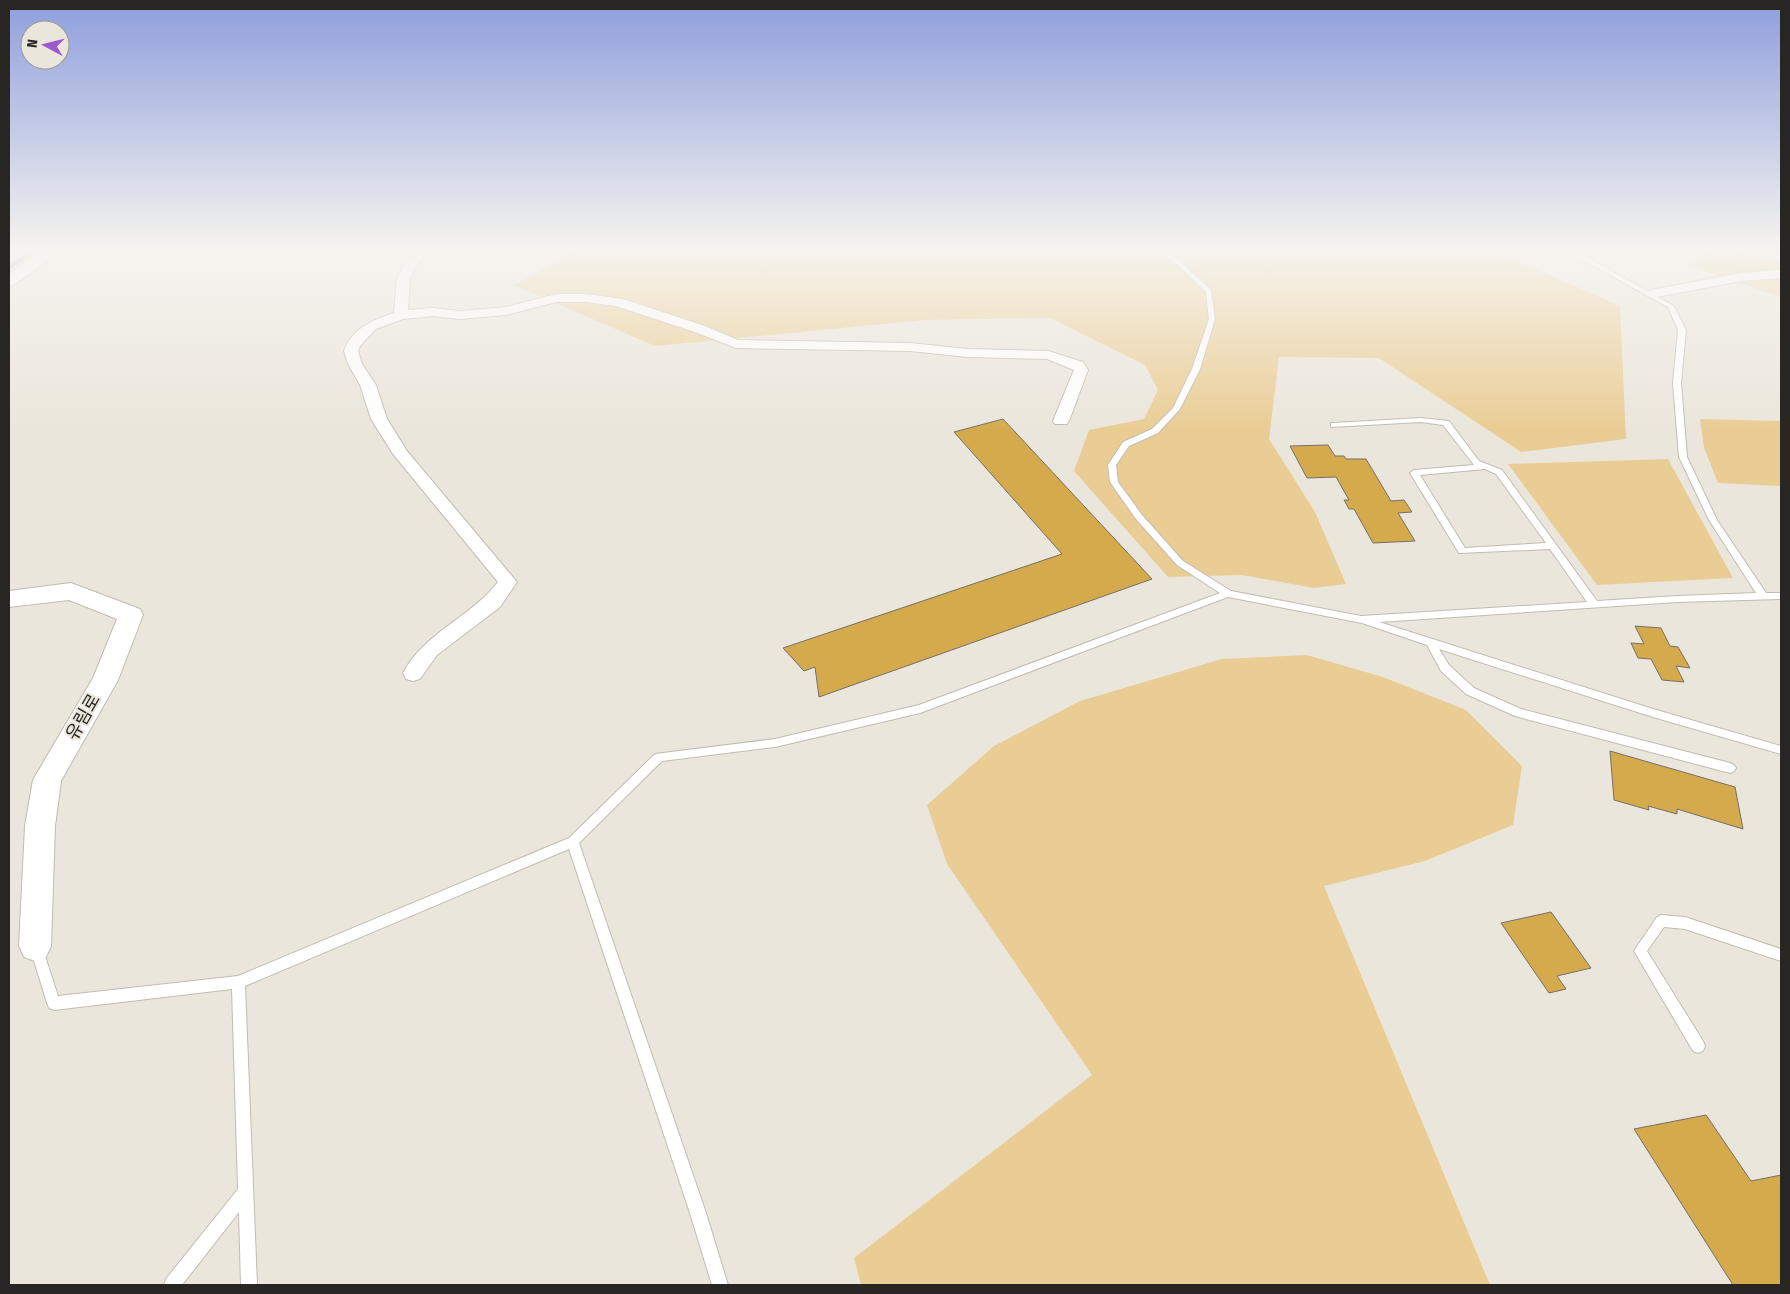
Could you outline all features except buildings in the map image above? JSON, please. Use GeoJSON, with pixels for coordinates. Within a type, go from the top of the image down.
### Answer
{"type":"FeatureCollection","features":[{"type":"Feature","properties":{"kind":"street"},"geometry":{"type":"LineString","coordinates":[[401,308],[401,315]]}},
{"type":"Feature","properties":{"kind":"street"},"geometry":{"type":"LineString","coordinates":[[414,673],[430,650],[493,602],[508,582],[401,454],[379,419],[368,385],[355,364],[351,351],[353,345],[371,326],[401,315],[433,312],[460,315],[509,308]]}},
{"type":"Feature","properties":{"kind":"street"},"geometry":{"type":"LineString","coordinates":[[637,308],[700,329],[736,344],[910,347],[968,353],[1048,355],[1078,365],[1081,370],[1061,421]]}},
{"type":"Feature","properties":{"kind":"street","name":"유림로"},"geometry":{"type":"LineString","coordinates":[[9,599],[71,591],[131,615],[104,680],[47,780],[40,826],[35,946]]}},
{"type":"Feature","properties":{"kind":"lane"},"geometry":{"type":"LineString","coordinates":[[1211,308],[1212,319],[1196,369],[1176,409],[1155,431],[1126,444],[1112,465],[1114,482],[1139,517],[1180,563],[1228,594],[1361,620],[1653,712],[1781,750]]}},
{"type":"Feature","properties":{"kind":"lane"},"geometry":{"type":"LineString","coordinates":[[1672,308],[1682,330],[1677,383],[1683,457],[1713,520],[1763,596]]}},
{"type":"Feature","properties":{"kind":"lane"},"geometry":{"type":"LineString","coordinates":[[1334,425],[1421,420],[1446,423],[1476,463],[1499,472],[1594,604]]}},
{"type":"Feature","properties":{"kind":"lane"},"geometry":{"type":"LineString","coordinates":[[1486,467],[1414,472],[1462,551],[1553,546]]}},
{"type":"Feature","properties":{"kind":"lane"},"geometry":{"type":"LineString","coordinates":[[35,946],[54,1003],[238,982],[573,842],[659,757],[775,743],[920,709],[1228,594]]}},
{"type":"Feature","properties":{"kind":"lane"},"geometry":{"type":"LineString","coordinates":[[1361,620],[1678,599],[1781,596]]}},
{"type":"Feature","properties":{"kind":"lane"},"geometry":{"type":"LineString","coordinates":[[1432,643],[1444,668],[1470,691],[1519,713],[1730,768]]}},
{"type":"Feature","properties":{"kind":"lane"},"geometry":{"type":"LineString","coordinates":[[573,842],[697,1210],[720,1285]]}},
{"type":"Feature","properties":{"kind":"lane"},"geometry":{"type":"LineString","coordinates":[[1698,1046],[1640,951],[1661,921],[1685,923],[1781,955]]}},
{"type":"Feature","properties":{"kind":"lane"},"geometry":{"type":"LineString","coordinates":[[238,982],[250,1285]]}},
{"type":"Feature","properties":{"kind":"lane"},"geometry":{"type":"LineString","coordinates":[[172,1285],[246,1191]]}},
{"type":"Feature","properties":{"kind":"shaded area"},"geometry":{"type":"Polygon","coordinates":[[[568,308],[1620,308],[1626,439],[1521,452],[1379,358],[1279,357],[1269,439],[1315,512],[1346,584],[1314,588],[1242,575],[1168,577],[1074,471],[1089,430],[1144,419],[1158,390],[1145,365],[1050,318],[924,320],[655,346],[568,308]]]}},
{"type":"Feature","properties":{"kind":"shaded area"},"geometry":{"type":"Polygon","coordinates":[[[1700,419],[1781,421],[1781,486],[1718,483],[1704,448],[1700,419]]]}},
{"type":"Feature","properties":{"kind":"shaded area"},"geometry":{"type":"Polygon","coordinates":[[[1668,459],[1733,578],[1597,585],[1508,464],[1668,459]]]}},
{"type":"Feature","properties":{"kind":"shaded area"},"geometry":{"type":"Polygon","coordinates":[[[1307,655],[1383,677],[1466,710],[1522,766],[1513,825],[1425,861],[1324,886],[1490,1285],[861,1285],[854,1258],[1092,1075],[947,864],[927,805],[994,746],[1080,701],[1222,659],[1307,655]]]}}]}
